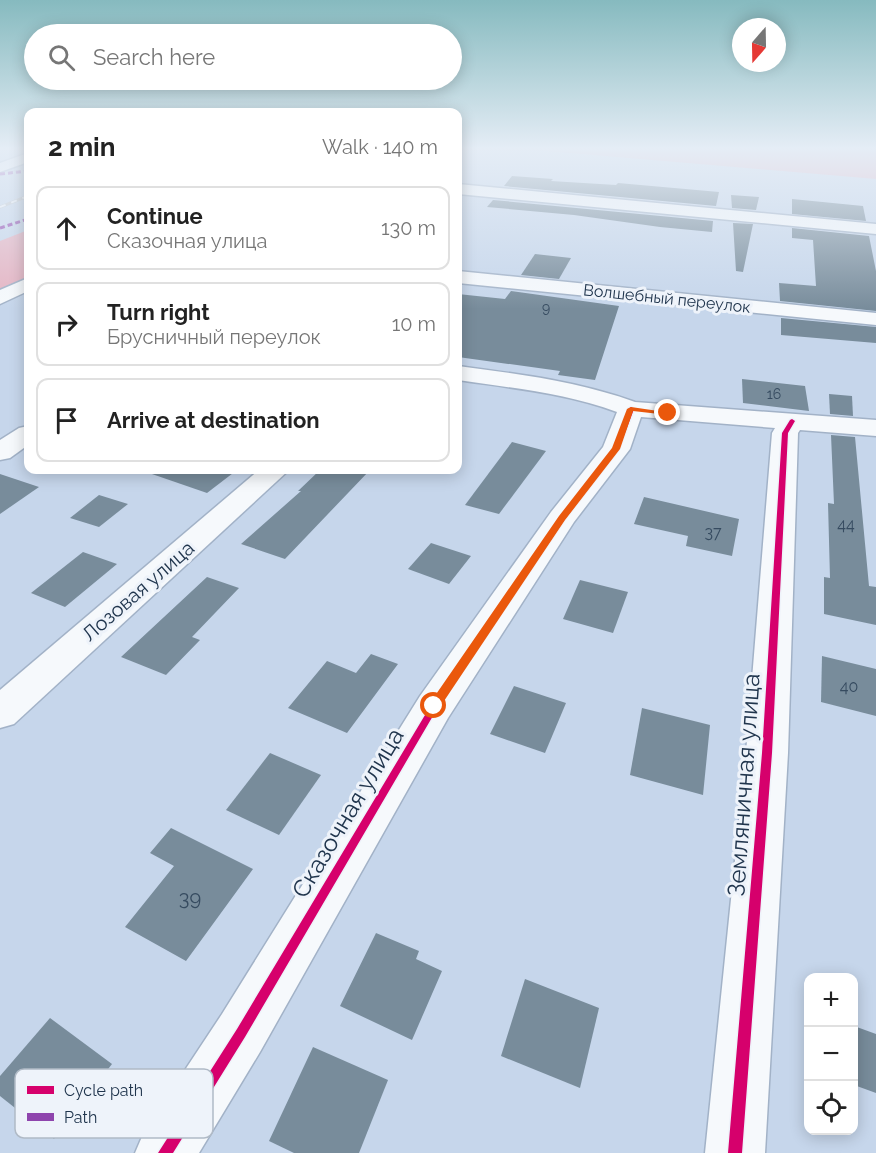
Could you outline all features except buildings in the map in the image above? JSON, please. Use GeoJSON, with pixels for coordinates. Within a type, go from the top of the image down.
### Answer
{"type":"FeatureCollection","features":[{"type":"Feature","properties":{"kind":"street"},"geometry":{"type":"LineString","coordinates":[[592,202],[876,229]]}},
{"type":"Feature","properties":{"kind":"street","name":"Волшебный переулок"},"geometry":{"type":"LineString","coordinates":[[462,277],[876,319]]}},
{"type":"Feature","properties":{"kind":"street"},"geometry":{"type":"LineString","coordinates":[[0,298],[24,286]]}},
{"type":"Feature","properties":{"kind":"street"},"geometry":{"type":"LineString","coordinates":[[462,374],[546,385],[593,395],[631,409],[876,428]]}},
{"type":"Feature","properties":{"kind":"street","name":"Сказочная улица"},"geometry":{"type":"LineString","coordinates":[[213,1077],[434,706],[562,518],[616,449],[631,409]]}},
{"type":"Feature","properties":{"kind":"street","name":"Земляничная улица"},"geometry":{"type":"LineString","coordinates":[[735,1153],[767,753],[785,433],[792,421]]}},
{"type":"Feature","properties":{"kind":"street"},"geometry":{"type":"LineString","coordinates":[[0,452],[24,437]]}},
{"type":"Feature","properties":{"kind":"street","name":"Лозовая улица"},"geometry":{"type":"LineString","coordinates":[[0,713],[270,474]]}},
{"type":"Feature","properties":{"kind":"street","name":"Сказочная улица"},"geometry":{"type":"LineString","coordinates":[[165,1153],[174,1138]]}},
{"type":"Feature","properties":{"kind":"shaded area"},"geometry":{"type":"Polygon","coordinates":[[[24,232],[24,282],[0,294],[0,241],[24,232]]]}},
{"type":"Feature","properties":{"kind":"railway"},"geometry":{"type":"LineString","coordinates":[[0,207],[13,202]]}},
{"type":"Feature","properties":{"kind":"marked path"},"geometry":{"type":"LineString","coordinates":[[0,228],[24,220]]}},
{"type":"Feature","properties":{"kind":"cycle path"},"geometry":{"type":"LineString","coordinates":[[213,1077],[434,707],[562,518],[616,449],[631,409]]}},
{"type":"Feature","properties":{"kind":"cycle path"},"geometry":{"type":"LineString","coordinates":[[735,1153],[767,753],[785,433],[792,421]]}},
{"type":"Feature","properties":{"kind":"cycle path"},"geometry":{"type":"LineString","coordinates":[[165,1153],[174,1138]]}},
{"type":"Feature","properties":{"kind":"route"},"geometry":{"type":"LineString","coordinates":[[434,706],[562,518],[616,449],[631,409],[668,413]]}}]}
